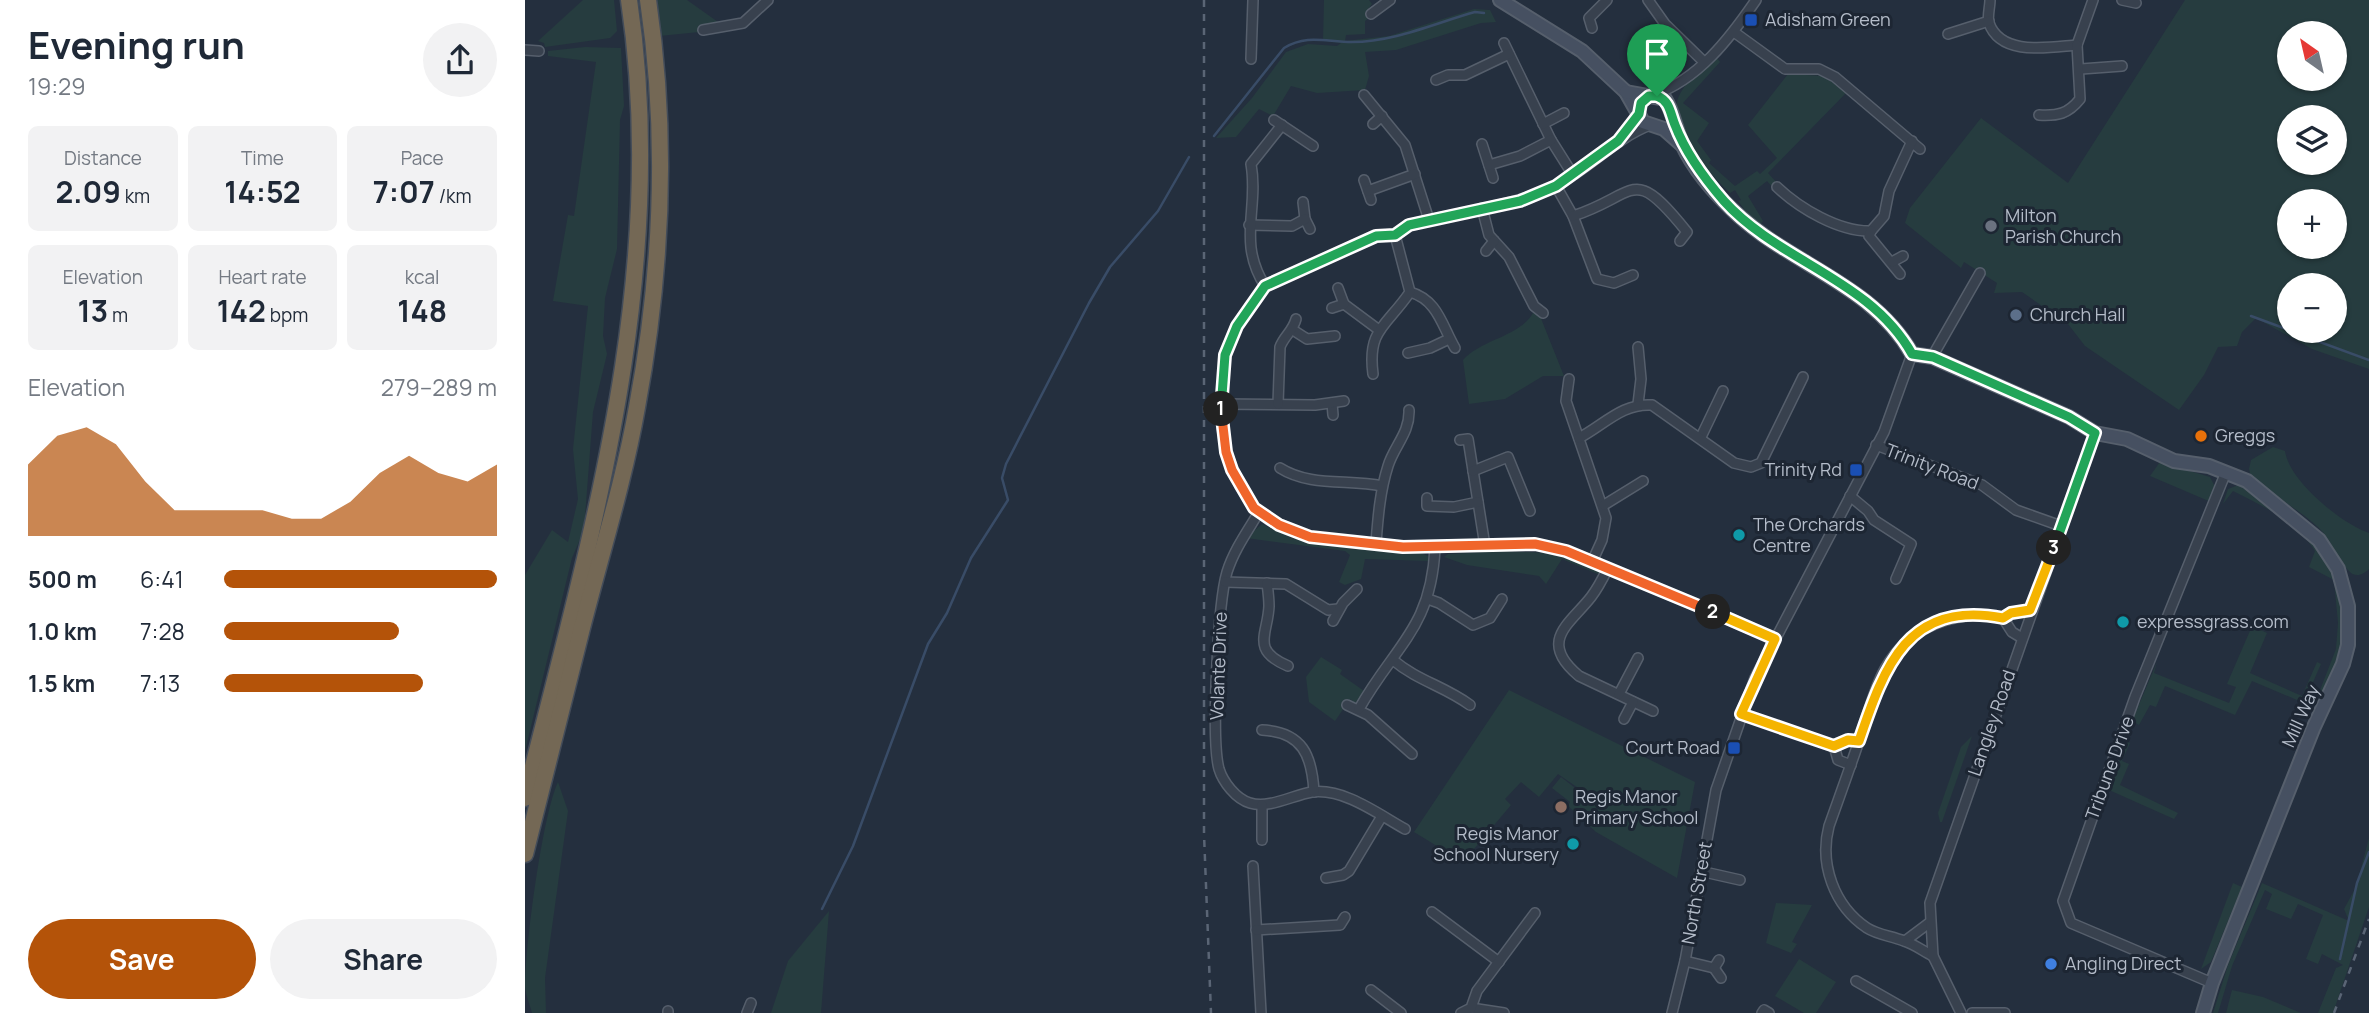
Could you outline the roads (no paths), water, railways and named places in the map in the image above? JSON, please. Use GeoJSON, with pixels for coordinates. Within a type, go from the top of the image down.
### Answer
{"type":"FeatureCollection","features":[{"type":"Feature","properties":{"kind":"highway"},"geometry":{"type":"LineString","coordinates":[[525,798],[599,498],[632,321],[642,177],[638,78],[629,0]]}},
{"type":"Feature","properties":{"kind":"highway"},"geometry":{"type":"LineString","coordinates":[[525,854],[621,482],[650,330],[656,271],[660,151],[648,0]]}},
{"type":"Feature","properties":{"kind":"street"},"geometry":{"type":"LineString","coordinates":[[703,30],[743,23],[768,0]]}},
{"type":"Feature","properties":{"kind":"street"},"geometry":{"type":"LineString","coordinates":[[1251,59],[1253,0]]}},
{"type":"Feature","properties":{"kind":"street"},"geometry":{"type":"LineString","coordinates":[[1371,14],[1378,4],[1390,0]]}},
{"type":"Feature","properties":{"kind":"street"},"geometry":{"type":"LineString","coordinates":[[1500,0],[1582,51],[1626,92],[1639,112],[1653,126],[1671,134],[1712,187],[1741,217],[1852,289],[1898,331],[1912,354]]}},
{"type":"Feature","properties":{"kind":"street"},"geometry":{"type":"LineString","coordinates":[[1593,28],[1589,18],[1607,0]]}},
{"type":"Feature","properties":{"kind":"street"},"geometry":{"type":"LineString","coordinates":[[1648,0],[1670,29],[1704,62]]}},
{"type":"Feature","properties":{"kind":"street"},"geometry":{"type":"LineString","coordinates":[[1618,141],[1639,112],[1641,103],[1680,84],[1734,32],[1756,0]]}},
{"type":"Feature","properties":{"kind":"street"},"geometry":{"type":"LineString","coordinates":[[1990,0],[1989,21],[1997,35],[2010,45],[2077,45]]}},
{"type":"Feature","properties":{"kind":"street"},"geometry":{"type":"LineString","coordinates":[[2039,115],[2056,116],[2070,111],[2080,99],[2081,69],[2077,45],[2093,0]]}},
{"type":"Feature","properties":{"kind":"street"},"geometry":{"type":"LineString","coordinates":[[2122,0],[2136,3]]}},
{"type":"Feature","properties":{"kind":"street"},"geometry":{"type":"LineString","coordinates":[[1948,34],[1989,21]]}},
{"type":"Feature","properties":{"kind":"street"},"geometry":{"type":"LineString","coordinates":[[1734,32],[1785,69],[1819,69],[1835,77],[1920,149]]}},
{"type":"Feature","properties":{"kind":"street"},"geometry":{"type":"LineString","coordinates":[[1252,43],[1264,43]]}},
{"type":"Feature","properties":{"kind":"street"},"geometry":{"type":"LineString","coordinates":[[1504,43],[1551,140],[1573,175]]}},
{"type":"Feature","properties":{"kind":"street"},"geometry":{"type":"LineString","coordinates":[[525,50],[539,51]]}},
{"type":"Feature","properties":{"kind":"street"},"geometry":{"type":"LineString","coordinates":[[1436,80],[1448,75],[1465,75],[1509,54]]}},
{"type":"Feature","properties":{"kind":"street"},"geometry":{"type":"LineString","coordinates":[[1445,65],[1448,75]]}},
{"type":"Feature","properties":{"kind":"street"},"geometry":{"type":"LineString","coordinates":[[2081,69],[2122,66]]}},
{"type":"Feature","properties":{"kind":"street"},"geometry":{"type":"LineString","coordinates":[[1680,84],[1665,122],[1618,141],[1556,186],[1520,201],[1409,225],[1395,235],[1376,236],[1265,286],[1237,326],[1225,355],[1221,421],[1232,470],[1259,512],[1279,525],[1310,537],[1376,543],[1435,548],[1535,544],[1566,551],[1775,639]]}},
{"type":"Feature","properties":{"kind":"street"},"geometry":{"type":"LineString","coordinates":[[1626,92],[1665,99],[1683,147]]}},
{"type":"Feature","properties":{"kind":"street"},"geometry":{"type":"LineString","coordinates":[[1364,95],[1405,145],[1429,220]]}},
{"type":"Feature","properties":{"kind":"street"},"geometry":{"type":"LineString","coordinates":[[1543,124],[1564,113]]}},
{"type":"Feature","properties":{"kind":"street"},"geometry":{"type":"LineString","coordinates":[[1373,124],[1382,116]]}},
{"type":"Feature","properties":{"kind":"street"},"geometry":{"type":"LineString","coordinates":[[1265,286],[1251,261],[1249,225],[1255,184],[1251,164],[1278,122],[1313,146]]}},
{"type":"Feature","properties":{"kind":"street"},"geometry":{"type":"LineString","coordinates":[[1489,165],[1520,156],[1551,140]]}},
{"type":"Feature","properties":{"kind":"street"},"geometry":{"type":"LineString","coordinates":[[1900,274],[1869,236],[1871,230],[1885,216],[1889,191],[1912,141]]}},
{"type":"Feature","properties":{"kind":"street"},"geometry":{"type":"LineString","coordinates":[[1482,144],[1493,178]]}},
{"type":"Feature","properties":{"kind":"street"},"geometry":{"type":"LineString","coordinates":[[1364,180],[1370,196],[1415,174]]}},
{"type":"Feature","properties":{"kind":"street"},"geometry":{"type":"LineString","coordinates":[[1556,186],[1573,216],[1597,279],[1607,283],[1633,275]]}},
{"type":"Feature","properties":{"kind":"street"},"geometry":{"type":"LineString","coordinates":[[1777,187],[1805,207],[1840,226],[1852,230],[1871,230]]}},
{"type":"Feature","properties":{"kind":"street"},"geometry":{"type":"LineString","coordinates":[[1573,216],[1592,210],[1623,190],[1639,188],[1667,206],[1690,229],[1680,241]]}},
{"type":"Feature","properties":{"kind":"street"},"geometry":{"type":"LineString","coordinates":[[1303,202],[1305,219],[1310,229]]}},
{"type":"Feature","properties":{"kind":"street"},"geometry":{"type":"LineString","coordinates":[[1482,208],[1485,225],[1494,241],[1501,244],[1534,306],[1543,313]]}},
{"type":"Feature","properties":{"kind":"street"},"geometry":{"type":"LineString","coordinates":[[1249,225],[1291,226],[1305,219]]}},
{"type":"Feature","properties":{"kind":"street"},"geometry":{"type":"LineString","coordinates":[[1395,235],[1410,292]]}},
{"type":"Feature","properties":{"kind":"street"},"geometry":{"type":"LineString","coordinates":[[1486,251],[1494,241]]}},
{"type":"Feature","properties":{"kind":"street"},"geometry":{"type":"LineString","coordinates":[[1892,262],[1903,257]]}},
{"type":"Feature","properties":{"kind":"street"},"geometry":{"type":"LineString","coordinates":[[1617,270],[1623,280]]}},
{"type":"Feature","properties":{"kind":"street"},"geometry":{"type":"LineString","coordinates":[[1933,357],[1980,273]]}},
{"type":"Feature","properties":{"kind":"street"},"geometry":{"type":"LineString","coordinates":[[1338,288],[1344,304],[1379,330]]}},
{"type":"Feature","properties":{"kind":"street"},"geometry":{"type":"LineString","coordinates":[[1373,374],[1370,356],[1373,339],[1410,292]]}},
{"type":"Feature","properties":{"kind":"street"},"geometry":{"type":"LineString","coordinates":[[1410,292],[1422,297],[1435,308],[1455,348]]}},
{"type":"Feature","properties":{"kind":"street"},"geometry":{"type":"LineString","coordinates":[[1332,308],[1344,304]]}},
{"type":"Feature","properties":{"kind":"street"},"geometry":{"type":"LineString","coordinates":[[1278,404],[1280,347],[1293,330],[1296,319]]}},
{"type":"Feature","properties":{"kind":"street"},"geometry":{"type":"LineString","coordinates":[[1293,330],[1307,339],[1335,336]]}},
{"type":"Feature","properties":{"kind":"street"},"geometry":{"type":"LineString","coordinates":[[1408,353],[1430,348],[1449,339]]}},
{"type":"Feature","properties":{"kind":"street"},"geometry":{"type":"LineString","coordinates":[[1638,404],[1641,379],[1639,347]]}},
{"type":"Feature","properties":{"kind":"street","name":"Mill Way"},"geometry":{"type":"LineString","coordinates":[[1912,354],[1933,357],[2069,417],[2095,433],[2127,439],[2174,461],[2227,472],[2247,481],[2325,547],[2345,589],[2349,606],[2348,646],[2343,664],[2313,729],[2212,983],[2203,1013]]}},
{"type":"Feature","properties":{"kind":"street","name":"North Street"},"geometry":{"type":"LineString","coordinates":[[1672,1013],[1685,961],[1716,790],[1741,714],[1775,639],[1899,397],[1912,354]]}},
{"type":"Feature","properties":{"kind":"street"},"geometry":{"type":"LineString","coordinates":[[1579,438],[1621,410],[1638,404],[1652,405],[1702,437],[1734,463],[1751,467],[1761,463],[1803,377]]}},
{"type":"Feature","properties":{"kind":"street"},"geometry":{"type":"LineString","coordinates":[[1569,379],[1566,401],[1604,505],[1604,531],[1592,562]]}},
{"type":"Feature","properties":{"kind":"street"},"geometry":{"type":"LineString","coordinates":[[1702,437],[1723,391]]}},
{"type":"Feature","properties":{"kind":"street"},"geometry":{"type":"LineString","coordinates":[[1222,404],[1344,401]]}},
{"type":"Feature","properties":{"kind":"street"},"geometry":{"type":"LineString","coordinates":[[1332,403],[1333,415]]}},
{"type":"Feature","properties":{"kind":"street"},"geometry":{"type":"LineString","coordinates":[[1376,543],[1382,486],[1389,462],[1402,441],[1409,410]]}},
{"type":"Feature","properties":{"kind":"street","name":"Langley Road"},"geometry":{"type":"LineString","coordinates":[[1961,1013],[1933,956],[1929,923],[1934,884],[2095,433]]}},
{"type":"Feature","properties":{"kind":"street"},"geometry":{"type":"LineString","coordinates":[[1460,440],[1468,439],[1485,546]]}},
{"type":"Feature","properties":{"kind":"street","name":"Trinity Road"},"geometry":{"type":"LineString","coordinates":[[1876,445],[1982,485],[2016,510],[2061,526]]}},
{"type":"Feature","properties":{"kind":"street"},"geometry":{"type":"LineString","coordinates":[[1473,471],[1508,457],[1530,511]]}},
{"type":"Feature","properties":{"kind":"street"},"geometry":{"type":"LineString","coordinates":[[1280,468],[1290,479],[1351,481],[1382,486]]}},
{"type":"Feature","properties":{"kind":"street","name":"Tribune Drive"},"geometry":{"type":"LineString","coordinates":[[2212,983],[2071,923],[2063,909],[2063,901],[2135,697],[2227,472]]}},
{"type":"Feature","properties":{"kind":"street"},"geometry":{"type":"LineString","coordinates":[[1604,505],[1643,481]]}},
{"type":"Feature","properties":{"kind":"street"},"geometry":{"type":"LineString","coordinates":[[1850,496],[1868,511],[1874,520],[1911,544],[1896,579]]}},
{"type":"Feature","properties":{"kind":"street"},"geometry":{"type":"LineString","coordinates":[[1427,499],[1427,506],[1454,507],[1478,502]]}},
{"type":"Feature","properties":{"kind":"street","name":"Volante Drive"},"geometry":{"type":"LineString","coordinates":[[1259,512],[1234,554],[1225,582],[1221,604],[1218,695],[1219,769],[1224,782],[1249,803],[1262,804]]}},
{"type":"Feature","properties":{"kind":"street"},"geometry":{"type":"LineString","coordinates":[[1359,709],[1414,630],[1428,599],[1435,548]]}},
{"type":"Feature","properties":{"kind":"street"},"geometry":{"type":"LineString","coordinates":[[1608,568],[1593,595],[1567,621],[1560,649],[1569,668],[1579,676],[1653,711]]}},
{"type":"Feature","properties":{"kind":"street"},"geometry":{"type":"LineString","coordinates":[[1225,582],[1300,585],[1328,610],[1338,609]]}},
{"type":"Feature","properties":{"kind":"street"},"geometry":{"type":"LineString","coordinates":[[1267,583],[1269,607],[1262,635],[1267,651],[1288,666]]}},
{"type":"Feature","properties":{"kind":"street"},"geometry":{"type":"LineString","coordinates":[[1333,621],[1338,609],[1357,589]]}},
{"type":"Feature","properties":{"kind":"street"},"geometry":{"type":"LineString","coordinates":[[1428,599],[1473,625],[1490,618],[1502,599]]}},
{"type":"Feature","properties":{"kind":"street"},"geometry":{"type":"LineString","coordinates":[[1933,956],[1905,941],[1868,929],[1858,920],[1841,901],[1830,878],[1826,839],[1885,670],[1910,638],[1950,618],[1984,614],[2003,618],[2011,613],[2030,610]]}},
{"type":"Feature","properties":{"kind":"street"},"geometry":{"type":"LineString","coordinates":[[2003,618],[2012,632],[2022,638]]}},
{"type":"Feature","properties":{"kind":"street"},"geometry":{"type":"LineString","coordinates":[[1619,694],[1638,658]]}},
{"type":"Feature","properties":{"kind":"street"},"geometry":{"type":"LineString","coordinates":[[1392,660],[1411,675],[1452,691],[1470,705]]}},
{"type":"Feature","properties":{"kind":"street"},"geometry":{"type":"LineString","coordinates":[[1624,719],[1633,702]]}},
{"type":"Feature","properties":{"kind":"street"},"geometry":{"type":"LineString","coordinates":[[1346,705],[1359,709],[1412,754]]}},
{"type":"Feature","properties":{"kind":"street"},"geometry":{"type":"LineString","coordinates":[[1741,714],[1834,746],[1848,740],[1859,741]]}},
{"type":"Feature","properties":{"kind":"street"},"geometry":{"type":"LineString","coordinates":[[1262,730],[1287,736],[1305,750],[1311,760],[1314,792]]}},
{"type":"Feature","properties":{"kind":"street"},"geometry":{"type":"LineString","coordinates":[[1834,746],[1838,760],[1851,765]]}},
{"type":"Feature","properties":{"kind":"street"},"geometry":{"type":"LineString","coordinates":[[1262,840],[1262,804],[1314,792],[1341,796],[1405,829]]}},
{"type":"Feature","properties":{"kind":"street"},"geometry":{"type":"LineString","coordinates":[[1326,878],[1344,875],[1362,852],[1382,816]]}},
{"type":"Feature","properties":{"kind":"street"},"geometry":{"type":"LineString","coordinates":[[1253,866],[1261,1013]]}},
{"type":"Feature","properties":{"kind":"street"},"geometry":{"type":"LineString","coordinates":[[1700,871],[1740,879]]}},
{"type":"Feature","properties":{"kind":"street"},"geometry":{"type":"LineString","coordinates":[[1432,912],[1499,962]]}},
{"type":"Feature","properties":{"kind":"street"},"geometry":{"type":"LineString","coordinates":[[1471,1008],[1477,991],[1535,913]]}},
{"type":"Feature","properties":{"kind":"street"},"geometry":{"type":"LineString","coordinates":[[1256,930],[1340,925],[1345,917]]}},
{"type":"Feature","properties":{"kind":"street"},"geometry":{"type":"LineString","coordinates":[[1905,941],[1929,923]]}},
{"type":"Feature","properties":{"kind":"street"},"geometry":{"type":"LineString","coordinates":[[1685,961],[1717,964],[1721,978]]}},
{"type":"Feature","properties":{"kind":"street"},"geometry":{"type":"LineString","coordinates":[[1856,981],[1912,1013]]}},
{"type":"Feature","properties":{"kind":"street"},"geometry":{"type":"LineString","coordinates":[[1371,990],[1401,1013]]}},
{"type":"Feature","properties":{"kind":"street"},"geometry":{"type":"LineString","coordinates":[[747,1013],[751,1003]]}},
{"type":"Feature","properties":{"kind":"street"},"geometry":{"type":"LineString","coordinates":[[1461,1013],[1471,1008],[1504,1013]]}},
{"type":"Feature","properties":{"kind":"street"},"geometry":{"type":"LineString","coordinates":[[1762,1013],[1764,1010],[1769,1013]]}},
{"type":"Feature","properties":{"kind":"street"},"geometry":{"type":"LineString","coordinates":[[1972,1013],[2005,1013]]}},
{"type":"Feature","properties":{"kind":"waterway"},"geometry":{"type":"LineString","coordinates":[[1214,136],[1284,48],[1292,44],[1309,40],[1352,42],[1383,39],[1475,12],[1484,13]]}},
{"type":"Feature","properties":{"kind":"waterway"},"geometry":{"type":"LineString","coordinates":[[822,909],[853,846],[928,644],[947,613],[971,558],[1008,500],[1002,478],[1006,464],[1110,267],[1158,211],[1189,157]]}},
{"type":"Feature","properties":{"kind":"waterway"},"geometry":{"type":"LineString","coordinates":[[2251,316],[2277,326]]}},
{"type":"Feature","properties":{"kind":"waterway"},"geometry":{"type":"LineString","coordinates":[[2323,343],[2369,360]]}},
{"type":"Feature","properties":{"kind":"waterway"},"geometry":{"type":"LineString","coordinates":[[2340,959],[2357,883],[2369,852]]}},
{"type":"Feature","properties":{"kind":"railway"},"geometry":{"type":"LineString","coordinates":[[1204,0],[1204,834],[1211,1013]]}},
{"type":"Feature","properties":{"kind":"railway"},"geometry":{"type":"LineString","coordinates":[[2334,1013],[2369,919]]}},
{"type":"Feature","properties":{"kind":"place","name":"Adisham Green"},"geometry":{"type":"Point","coordinates":[1751,20]}},
{"type":"Feature","properties":{"kind":"place","name":"Milton Parish Church"},"geometry":{"type":"Point","coordinates":[1991,226]}},
{"type":"Feature","properties":{"kind":"place","name":"Church Hall"},"geometry":{"type":"Point","coordinates":[2016,315]}},
{"type":"Feature","properties":{"kind":"place","name":"Greggs"},"geometry":{"type":"Point","coordinates":[2201,436]}},
{"type":"Feature","properties":{"kind":"place","name":"Trinity Rd"},"geometry":{"type":"Point","coordinates":[1856,470]}},
{"type":"Feature","properties":{"kind":"place","name":"The Orchards Centre"},"geometry":{"type":"Point","coordinates":[1739,535]}},
{"type":"Feature","properties":{"kind":"place","name":"expressgrass.com"},"geometry":{"type":"Point","coordinates":[2123,622]}},
{"type":"Feature","properties":{"kind":"place","name":"Court Road"},"geometry":{"type":"Point","coordinates":[1734,748]}},
{"type":"Feature","properties":{"kind":"place","name":"Regis Manor Primary School"},"geometry":{"type":"Point","coordinates":[1561,807]}},
{"type":"Feature","properties":{"kind":"place","name":"Regis Manor School Nursery"},"geometry":{"type":"Point","coordinates":[1573,844]}},
{"type":"Feature","properties":{"kind":"place","name":"Angling Direct"},"geometry":{"type":"Point","coordinates":[2051,964]}}]}
